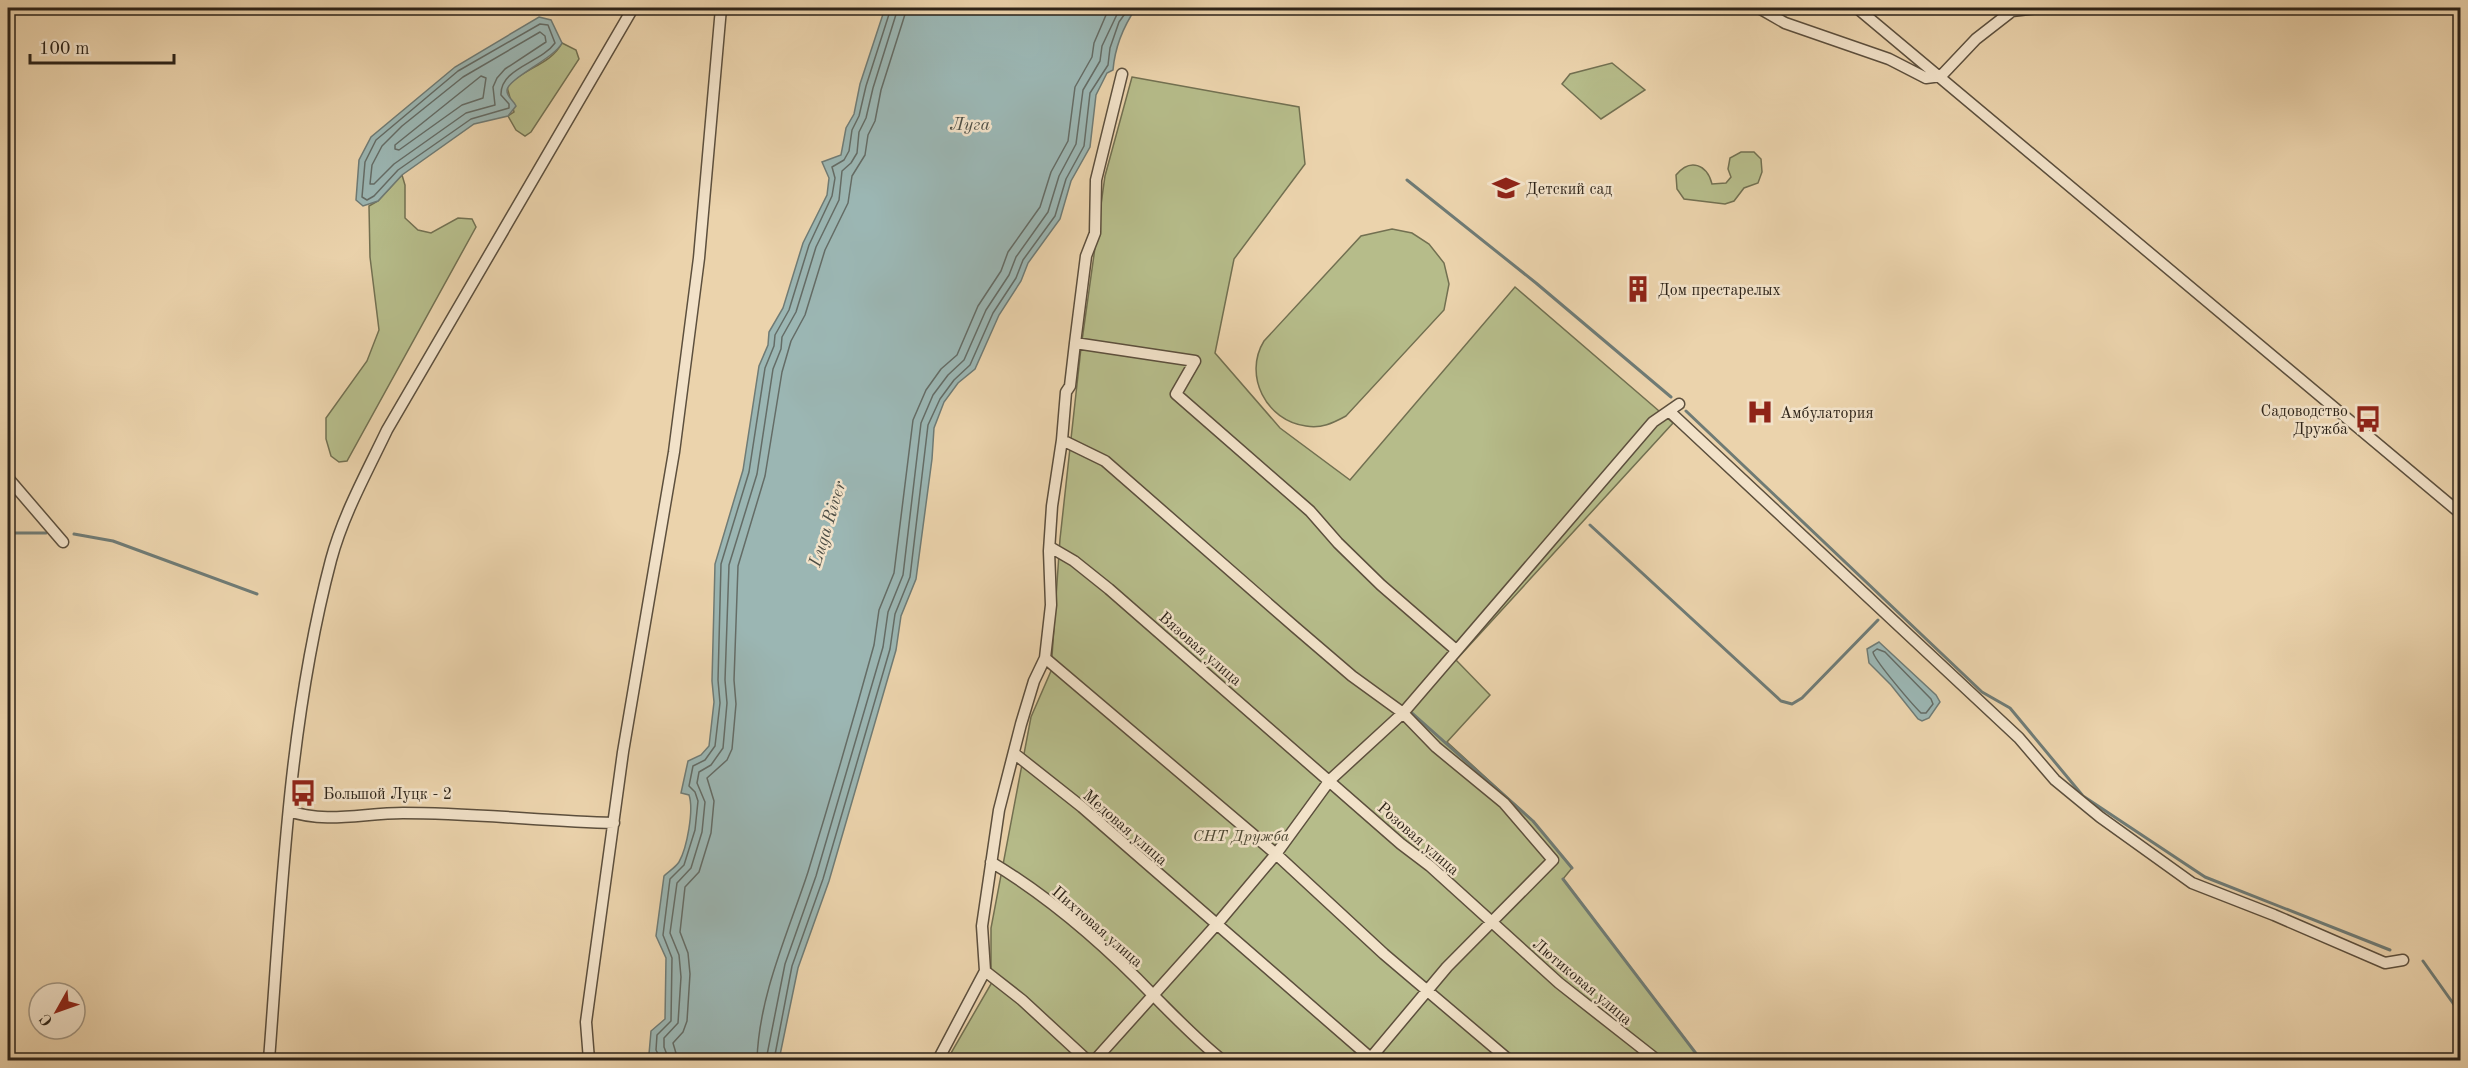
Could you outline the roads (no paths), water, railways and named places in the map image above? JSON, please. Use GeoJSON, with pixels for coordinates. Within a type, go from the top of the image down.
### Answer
{"type":"FeatureCollection","features":[{"type":"Feature","properties":{"kind":"street"},"geometry":{"type":"LineString","coordinates":[[269,1060],[289,811],[302,700],[332,558],[357,494],[387,430],[633,8]]}},
{"type":"Feature","properties":{"kind":"street"},"geometry":{"type":"LineString","coordinates":[[589,1060],[586,1022],[614,823],[677,429],[699,258],[721,8]]}},
{"type":"Feature","properties":{"kind":"street"},"geometry":{"type":"LineString","coordinates":[[1759,8],[1785,23],[1889,59],[1926,78],[1941,76],[1976,39],[2012,11],[2038,8]]}},
{"type":"Feature","properties":{"kind":"street"},"geometry":{"type":"LineString","coordinates":[[1857,8],[1941,76],[2460,513]]}},
{"type":"Feature","properties":{"kind":"street"},"geometry":{"type":"LineString","coordinates":[[938,1060],[985,971],[982,926],[999,810],[1034,681],[1045,658],[1051,605],[1050,547],[1066,392],[1070,386],[1086,256],[1095,233],[1096,180],[1122,74]]}},
{"type":"Feature","properties":{"kind":"street"},"geometry":{"type":"LineString","coordinates":[[1075,343],[1195,361],[1176,394],[1310,511],[1338,543],[1381,585],[1456,650]]}},
{"type":"Feature","properties":{"kind":"street"},"geometry":{"type":"LineString","coordinates":[[1095,1060],[1154,996],[1276,854],[1329,779],[1403,713],[1653,422],[1679,404]]}},
{"type":"Feature","properties":{"kind":"street"},"geometry":{"type":"LineString","coordinates":[[1670,411],[2019,738],[2055,780],[2100,817],[2192,883],[2274,915],[2385,963],[2403,960]]}},
{"type":"Feature","properties":{"kind":"street"},"geometry":{"type":"LineString","coordinates":[[1062,440],[1105,461],[1304,635],[1403,713],[1436,747],[1504,803],[1553,860],[1426,990],[1371,1060]]}},
{"type":"Feature","properties":{"kind":"street"},"geometry":{"type":"LineString","coordinates":[[8,478],[63,542]]}},
{"type":"Feature","properties":{"kind":"street","name":"Вязовая улица"},"geometry":{"type":"LineString","coordinates":[[1050,547],[1074,561],[1109,589],[1329,779]]}},
{"type":"Feature","properties":{"kind":"street"},"geometry":{"type":"LineString","coordinates":[[1045,658],[1276,854],[1426,990],[1509,1060]]}},
{"type":"Feature","properties":{"kind":"street","name":"Медовая улица"},"geometry":{"type":"LineString","coordinates":[[1015,754],[1082,807],[1371,1060]]}},
{"type":"Feature","properties":{"kind":"street","name":"Розовая улица"},"geometry":{"type":"LineString","coordinates":[[1329,779],[1491,922]]}},
{"type":"Feature","properties":{"kind":"street"},"geometry":{"type":"LineString","coordinates":[[289,811],[307,817],[351,818],[399,813],[456,814],[614,823]]}},
{"type":"Feature","properties":{"kind":"street","name":"Пихтовая улица"},"geometry":{"type":"LineString","coordinates":[[991,862],[1071,918],[1154,996],[1174,1019],[1222,1060]]}},
{"type":"Feature","properties":{"kind":"street","name":"Лютиковая улица"},"geometry":{"type":"LineString","coordinates":[[1491,922],[1559,983],[1657,1060]]}},
{"type":"Feature","properties":{"kind":"street"},"geometry":{"type":"LineString","coordinates":[[985,971],[1031,1007],[1087,1060]]}},
{"type":"Feature","properties":{"kind":"water","name":"Луга"},"geometry":{"type":"Polygon","coordinates":[[[885,8],[1136,8],[1120,37],[1113,70],[1107,73],[1096,95],[1090,147],[1071,181],[1060,219],[1028,263],[1021,281],[999,315],[975,369],[958,383],[944,402],[934,428],[916,579],[901,616],[896,650],[829,881],[798,968],[779,1060],[658,1060],[649,1054],[651,1031],[665,1019],[666,958],[656,936],[664,876],[679,862],[689,829],[691,810],[689,795],[681,793],[688,761],[701,755],[709,746],[714,702],[712,681],[715,564],[743,470],[759,366],[768,345],[769,332],[783,308],[803,243],[827,195],[829,178],[822,162],[841,155],[846,128],[854,114],[860,84],[885,8]]]}},
{"type":"Feature","properties":{"kind":"water"},"geometry":{"type":"Polygon","coordinates":[[[539,17],[551,20],[562,43],[550,56],[509,86],[507,93],[516,106],[508,116],[474,124],[402,175],[378,201],[363,206],[356,200],[359,160],[371,137],[455,67],[539,17]]]}},
{"type":"Feature","properties":{"kind":"water"},"geometry":{"type":"Polygon","coordinates":[[[1879,642],[1936,695],[1940,702],[1929,718],[1922,721],[1918,719],[1891,685],[1869,663],[1867,649],[1879,642]]]}},
{"type":"Feature","properties":{"kind":"waterway"},"geometry":{"type":"LineString","coordinates":[[1407,180],[1536,283],[1671,397]]}},
{"type":"Feature","properties":{"kind":"waterway"},"geometry":{"type":"LineString","coordinates":[[1686,411],[1982,692],[2010,708],[2083,796],[2205,877],[2390,950]]}},
{"type":"Feature","properties":{"kind":"waterway"},"geometry":{"type":"LineString","coordinates":[[1590,525],[1781,701],[1792,704],[1802,698],[1878,620]]}},
{"type":"Feature","properties":{"kind":"waterway"},"geometry":{"type":"LineString","coordinates":[[8,533],[46,533]]}},
{"type":"Feature","properties":{"kind":"waterway"},"geometry":{"type":"LineString","coordinates":[[74,534],[113,541],[257,594]]}},
{"type":"Feature","properties":{"kind":"waterway"},"geometry":{"type":"LineString","coordinates":[[1412,713],[1533,821],[1572,868]]}},
{"type":"Feature","properties":{"kind":"waterway"},"geometry":{"type":"LineString","coordinates":[[1563,879],[1701,1060]]}},
{"type":"Feature","properties":{"kind":"waterway"},"geometry":{"type":"LineString","coordinates":[[2423,961],[2460,1013]]}},
{"type":"Feature","properties":{"kind":"place","name":"Детский сад"},"geometry":{"type":"Point","coordinates":[1506,188]}},
{"type":"Feature","properties":{"kind":"place","name":"Дом престарелых"},"geometry":{"type":"Point","coordinates":[1638,289]}},
{"type":"Feature","properties":{"kind":"place","name":"Амбулатория"},"geometry":{"type":"Point","coordinates":[1760,412]}},
{"type":"Feature","properties":{"kind":"place","name":"Садоводство Дружба"},"geometry":{"type":"Point","coordinates":[2368,419]}},
{"type":"Feature","properties":{"kind":"place","name":"Большой Луцк - 2"},"geometry":{"type":"Point","coordinates":[303,793]}},
{"type":"Feature","properties":{"kind":"water label","name":"Luga River"},"geometry":{"type":"Point","coordinates":[827,524]}},
{"type":"Feature","properties":{"kind":"park label","name":"СНТ Дружба"},"geometry":{"type":"Point","coordinates":[1241,835]}}]}
